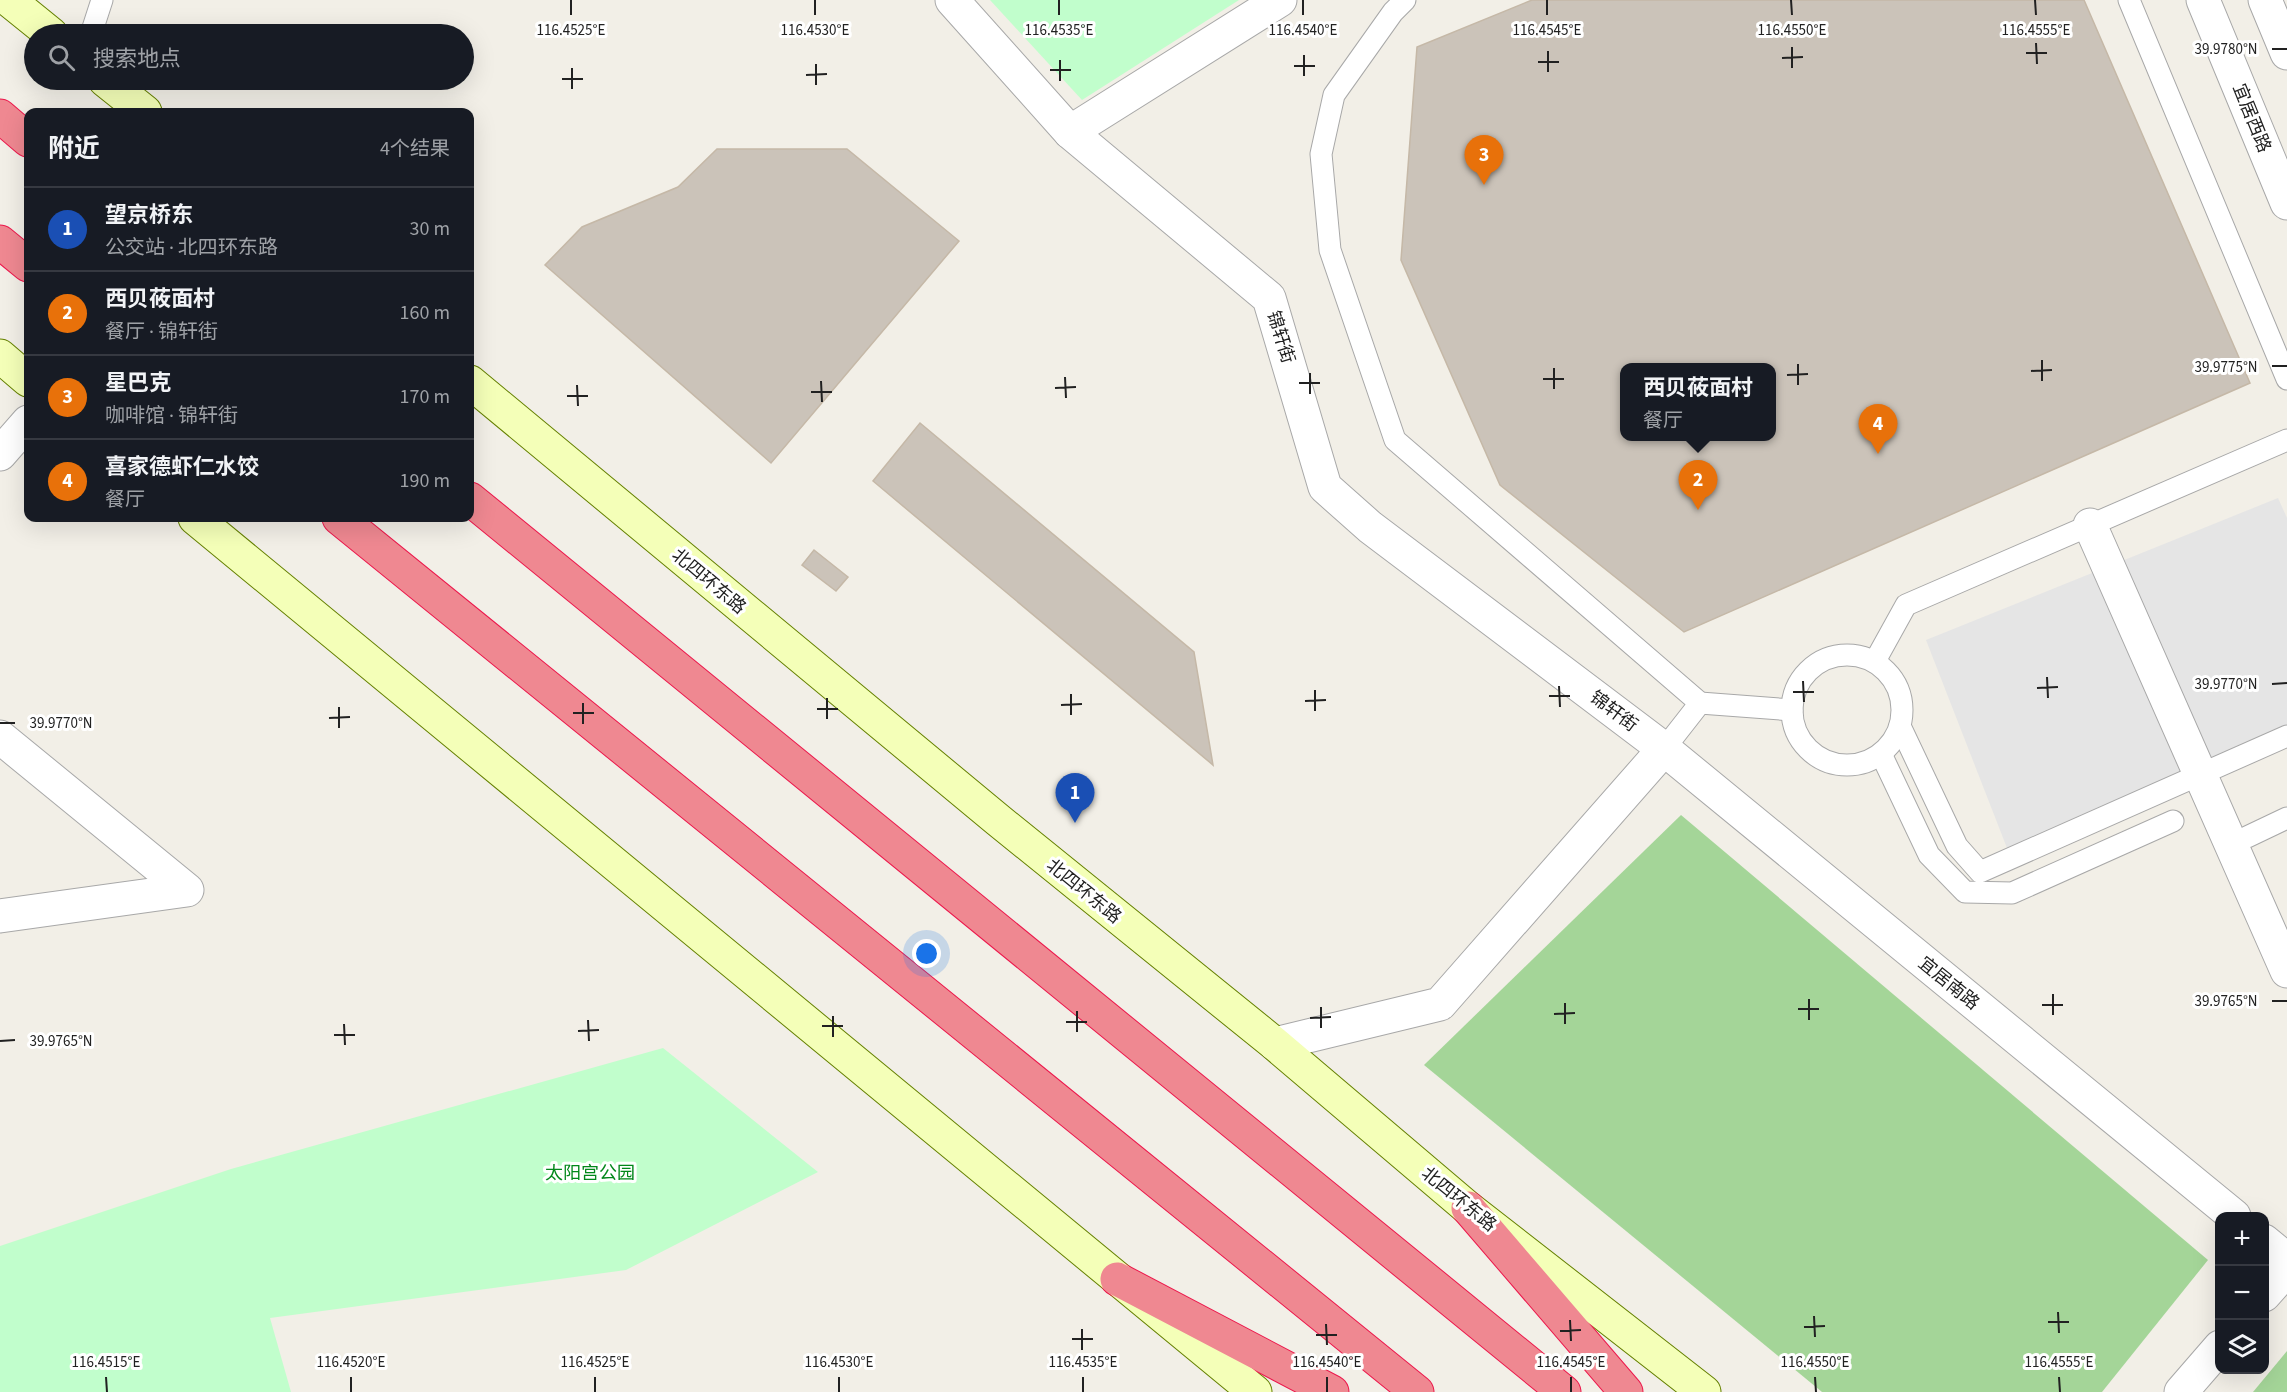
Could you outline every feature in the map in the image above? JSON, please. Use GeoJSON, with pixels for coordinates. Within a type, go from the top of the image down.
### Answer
{"type":"FeatureCollection","features":[{"type":"Feature","properties":{"kind":"highway"},"geometry":{"type":"LineString","coordinates":[[0,116],[24,137]]}},
{"type":"Feature","properties":{"kind":"highway"},"geometry":{"type":"LineString","coordinates":[[0,242],[24,262]]}},
{"type":"Feature","properties":{"kind":"highway"},"geometry":{"type":"LineString","coordinates":[[474,502],[1564,1392]]}},
{"type":"Feature","properties":{"kind":"highway"},"geometry":{"type":"LineString","coordinates":[[344,522],[1417,1392]]}},
{"type":"Feature","properties":{"kind":"highway"},"geometry":{"type":"LineString","coordinates":[[1468,1208],[1626,1392]]}},
{"type":"Feature","properties":{"kind":"highway"},"geometry":{"type":"LineString","coordinates":[[1117,1279],[1332,1392]]}},
{"type":"Feature","properties":{"kind":"street"},"geometry":{"type":"LineString","coordinates":[[9,0],[39,24]]}},
{"type":"Feature","properties":{"kind":"street","name":"锦轩街"},"geometry":{"type":"LineString","coordinates":[[952,0],[1070,132],[1269,298],[1325,487],[1370,527],[1664,749]]}},
{"type":"Feature","properties":{"kind":"street"},"geometry":{"type":"LineString","coordinates":[[1070,132],[1280,0]]}},
{"type":"Feature","properties":{"kind":"street","name":"宜居西路"},"geometry":{"type":"LineString","coordinates":[[2203,0],[2287,203]]}},
{"type":"Feature","properties":{"kind":"street"},"geometry":{"type":"LineString","coordinates":[[2265,0],[2287,53]]}},
{"type":"Feature","properties":{"kind":"street"},"geometry":{"type":"LineString","coordinates":[[118,90],[140,108]]}},
{"type":"Feature","properties":{"kind":"street"},"geometry":{"type":"LineString","coordinates":[[0,357],[24,377]]}},
{"type":"Feature","properties":{"kind":"street","name":"北四环东路"},"geometry":{"type":"LineString","coordinates":[[474,385],[998,820],[1275,1044],[1468,1208],[1704,1392]]}},
{"type":"Feature","properties":{"kind":"street"},"geometry":{"type":"LineString","coordinates":[[0,454],[24,427]]}},
{"type":"Feature","properties":{"kind":"street"},"geometry":{"type":"LineString","coordinates":[[200,522],[1254,1392]]}},
{"type":"Feature","properties":{"kind":"street"},"geometry":{"type":"LineString","coordinates":[[2090,525],[2287,971]]}},
{"type":"Feature","properties":{"kind":"street"},"geometry":{"type":"LineString","coordinates":[[0,737],[187,890],[0,916]]}},
{"type":"Feature","properties":{"kind":"street"},"geometry":{"type":"LineString","coordinates":[[1275,1044],[1440,1004],[1664,749]]}},
{"type":"Feature","properties":{"kind":"street","name":"宜居南路"},"geometry":{"type":"LineString","coordinates":[[1664,749],[2229,1212]]}},
{"type":"Feature","properties":{"kind":"street"},"geometry":{"type":"LineString","coordinates":[[2269,1244],[2287,1260]]}},
{"type":"Feature","properties":{"kind":"street"},"geometry":{"type":"LineString","coordinates":[[2269,1290],[2287,1269]]}},
{"type":"Feature","properties":{"kind":"street"},"geometry":{"type":"LineString","coordinates":[[2181,1392],[2215,1353]]}},
{"type":"Feature","properties":{"kind":"lane"},"geometry":{"type":"LineString","coordinates":[[94,24],[102,0]]}},
{"type":"Feature","properties":{"kind":"lane"},"geometry":{"type":"LineString","coordinates":[[1405,0],[1393,12],[1334,95],[1321,154],[1330,250],[1395,440],[1700,703],[1792,711]]}},
{"type":"Feature","properties":{"kind":"lane"},"geometry":{"type":"LineString","coordinates":[[2128,0],[2287,379]]}},
{"type":"Feature","properties":{"kind":"lane"},"geometry":{"type":"LineString","coordinates":[[1875,662],[1906,605],[2287,440]]}},
{"type":"Feature","properties":{"kind":"lane"},"geometry":{"type":"LineString","coordinates":[[1837,656],[1856,656],[1875,662],[1890,674],[1899,690],[1903,709],[1900,726],[1893,742],[1881,754],[1856,763],[1830,762],[1815,754],[1803,743],[1795,728],[1792,711],[1795,691],[1804,675],[1820,662],[1837,656]]}},
{"type":"Feature","properties":{"kind":"lane"},"geometry":{"type":"LineString","coordinates":[[1664,749],[1700,703]]}},
{"type":"Feature","properties":{"kind":"lane"},"geometry":{"type":"LineString","coordinates":[[1900,726],[1958,846],[1980,872],[2287,736]]}},
{"type":"Feature","properties":{"kind":"lane"},"geometry":{"type":"LineString","coordinates":[[1881,754],[1929,855],[1965,892],[2012,893],[2173,821]]}},
{"type":"Feature","properties":{"kind":"lane"},"geometry":{"type":"LineString","coordinates":[[2247,837],[2287,818]]}},
{"type":"Feature","properties":{"kind":"green space"},"geometry":{"type":"Polygon","coordinates":[[[990,0],[1239,0],[1082,100],[990,0]]]}},
{"type":"Feature","properties":{"kind":"green space"},"geometry":{"type":"Polygon","coordinates":[[[1681,815],[2208,1260],[2102,1392],[1822,1392],[1424,1065],[1681,815]]]}},
{"type":"Feature","properties":{"kind":"green space","name":"太阳宫公园"},"geometry":{"type":"Polygon","coordinates":[[[663,1048],[818,1172],[626,1270],[270,1318],[291,1392],[0,1392],[0,1246],[231,1169],[663,1048]]]}},
{"type":"Feature","properties":{"kind":"green space"},"geometry":{"type":"Polygon","coordinates":[[[2287,1351],[2287,1392],[2253,1392],[2287,1351]]]}},
{"type":"Feature","properties":{"kind":"shaded area"},"geometry":{"type":"Polygon","coordinates":[[[2278,498],[2287,518],[2287,725],[2007,848],[1926,640],[2278,498]]]}},
{"type":"Feature","properties":{"kind":"building"},"geometry":{"type":"Polygon","coordinates":[[[1532,0],[2084,0],[2250,383],[1684,632],[1500,485],[1401,260],[1417,47],[1532,0]]]}},
{"type":"Feature","properties":{"kind":"building"},"geometry":{"type":"Polygon","coordinates":[[[717,149],[847,149],[959,241],[771,463],[545,265],[582,227],[678,187],[717,149]]]}},
{"type":"Feature","properties":{"kind":"building"},"geometry":{"type":"Polygon","coordinates":[[[920,423],[1194,652],[1213,765],[873,481],[920,423]]]}},
{"type":"Feature","properties":{"kind":"building"},"geometry":{"type":"Polygon","coordinates":[[[814,550],[848,577],[836,591],[802,565],[814,550]]]}},
{"type":"Feature","properties":{"kind":"place","name":"星巴克"},"geometry":{"type":"Point","coordinates":[1484,185]}},
{"type":"Feature","properties":{"kind":"place","name":"喜家德虾仁水饺"},"geometry":{"type":"Point","coordinates":[1878,454]}},
{"type":"Feature","properties":{"kind":"place","name":"西贝莜面村"},"geometry":{"type":"Point","coordinates":[1698,510]}},
{"type":"Feature","properties":{"kind":"place","name":"望京桥东"},"geometry":{"type":"Point","coordinates":[1075,823]}}]}
